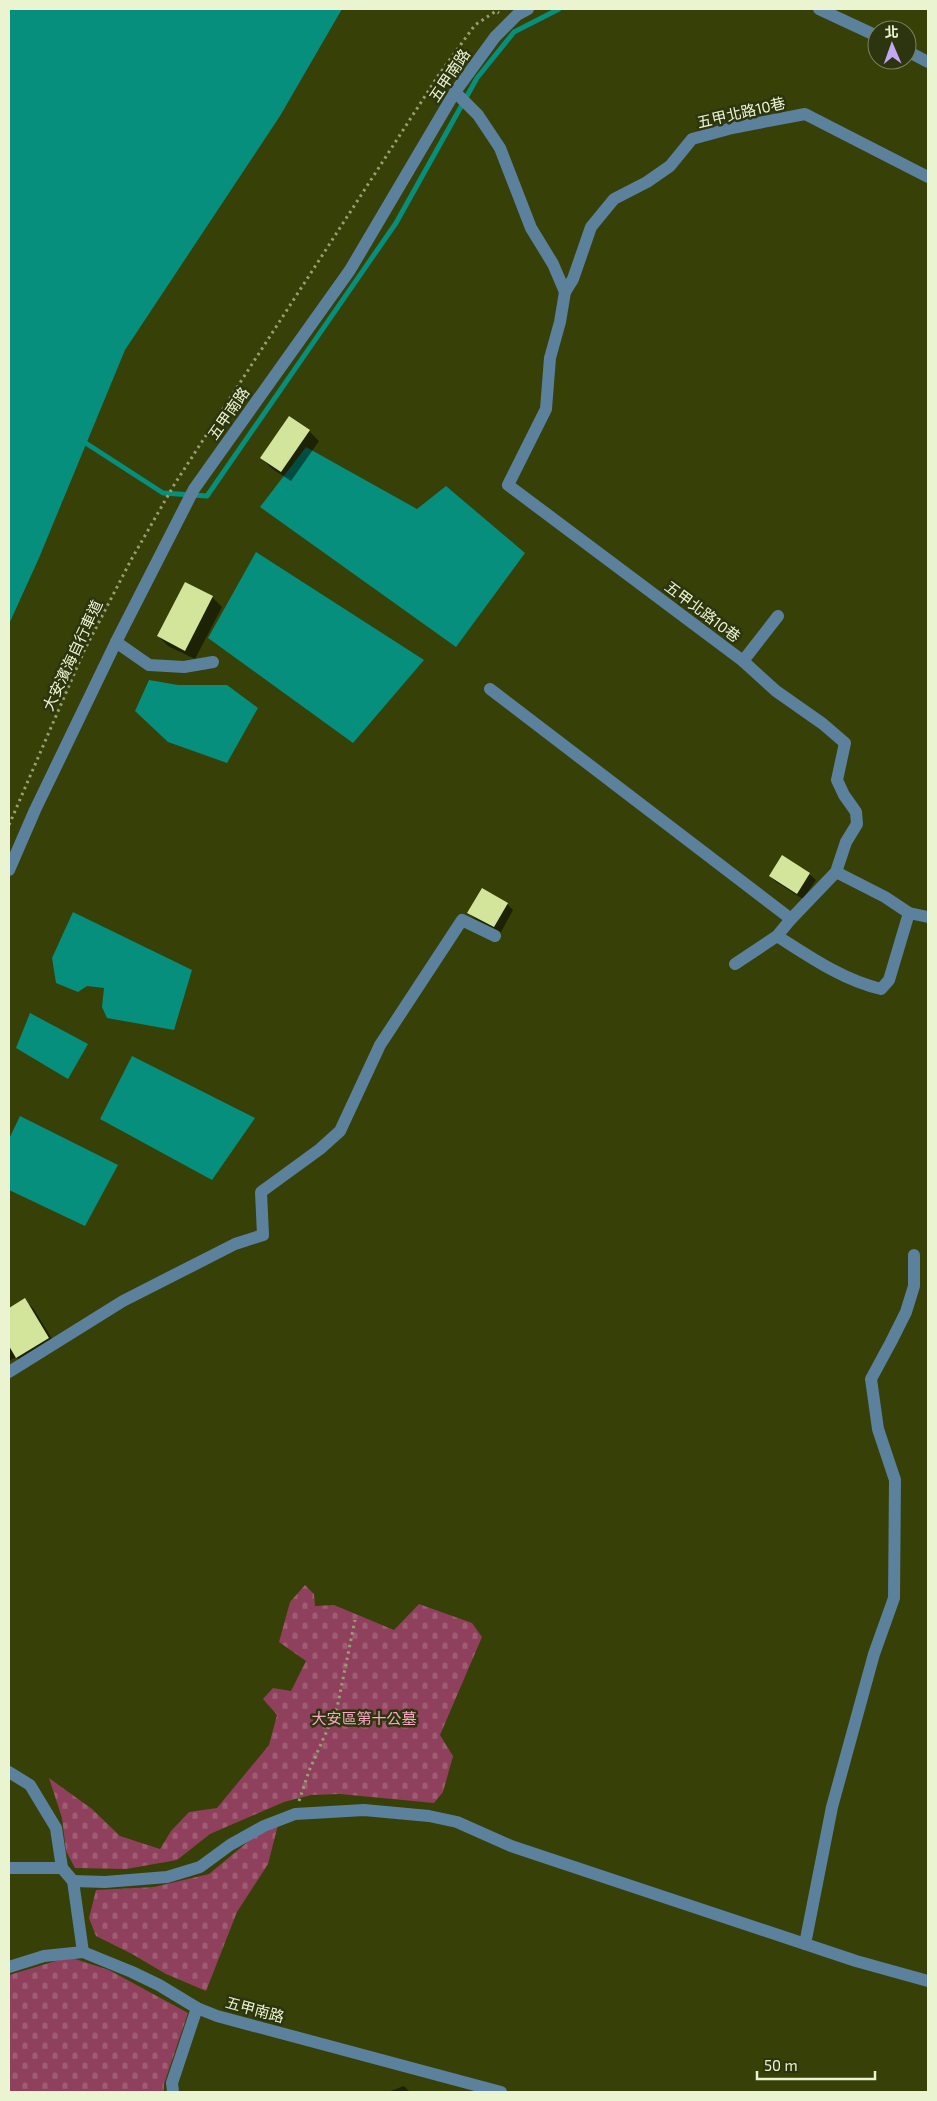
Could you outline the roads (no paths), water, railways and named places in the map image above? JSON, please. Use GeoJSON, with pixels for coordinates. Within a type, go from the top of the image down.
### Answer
{"type":"FeatureCollection","features":[{"type":"Feature","properties":{"kind":"street","name":"五甲南路"},"geometry":{"type":"LineString","coordinates":[[9,870],[35,810],[116,642],[194,489],[350,270],[455,92],[495,37],[513,19],[528,9]]}},
{"type":"Feature","properties":{"kind":"street"},"geometry":{"type":"LineString","coordinates":[[819,9],[867,31]]}},
{"type":"Feature","properties":{"kind":"street"},"geometry":{"type":"LineString","coordinates":[[455,92],[478,115],[500,148],[531,228],[553,264],[565,292]]}},
{"type":"Feature","properties":{"kind":"street","name":"五甲北路10巷"},"geometry":{"type":"LineString","coordinates":[[836,872],[846,842],[857,824],[856,812],[844,795],[837,780],[845,743],[823,724],[776,691],[743,661],[508,484],[546,409],[550,358],[560,322],[565,292],[573,279],[591,228],[614,198],[647,182],[670,166],[692,139],[732,128],[805,114],[928,177]]}},
{"type":"Feature","properties":{"kind":"street"},"geometry":{"type":"LineString","coordinates":[[743,661],[778,616]]}},
{"type":"Feature","properties":{"kind":"street"},"geometry":{"type":"LineString","coordinates":[[116,642],[149,665],[184,666],[213,662]]}},
{"type":"Feature","properties":{"kind":"street"},"geometry":{"type":"LineString","coordinates":[[490,689],[791,919]]}},
{"type":"Feature","properties":{"kind":"street"},"geometry":{"type":"LineString","coordinates":[[735,964],[777,936],[836,872],[885,897],[908,913],[928,917]]}},
{"type":"Feature","properties":{"kind":"street"},"geometry":{"type":"LineString","coordinates":[[777,936],[810,957],[861,984],[881,989],[889,980],[908,913]]}},
{"type":"Feature","properties":{"kind":"street"},"geometry":{"type":"LineString","coordinates":[[9,1372],[123,1301],[235,1244],[263,1235],[261,1192],[340,1131],[380,1045],[462,920],[496,936]]}},
{"type":"Feature","properties":{"kind":"street"},"geometry":{"type":"LineString","coordinates":[[805,1944],[832,1807],[874,1654],[894,1598],[895,1480],[878,1429],[871,1379],[906,1312],[914,1286],[914,1255]]}},
{"type":"Feature","properties":{"kind":"street"},"geometry":{"type":"LineString","coordinates":[[9,1772],[30,1785],[56,1828],[62,1868],[73,1882],[82,1952]]}},
{"type":"Feature","properties":{"kind":"street"},"geometry":{"type":"LineString","coordinates":[[73,1882],[105,1882],[167,1877],[200,1867],[230,1845],[264,1826],[295,1814],[364,1810],[429,1816],[457,1822],[511,1846],[856,1961],[928,1981]]}},
{"type":"Feature","properties":{"kind":"street"},"geometry":{"type":"LineString","coordinates":[[9,1868],[62,1868]]}},
{"type":"Feature","properties":{"kind":"street","name":"五甲南路"},"geometry":{"type":"LineString","coordinates":[[9,1967],[44,1956],[82,1952],[159,1985],[197,2008],[217,2016],[501,2092]]}},
{"type":"Feature","properties":{"kind":"street"},"geometry":{"type":"LineString","coordinates":[[173,2092],[172,2083],[197,2008]]}},
{"type":"Feature","properties":{"kind":"water"},"geometry":{"type":"Polygon","coordinates":[[[9,9],[342,9],[280,116],[125,350],[39,558],[9,624],[9,9]]]}},
{"type":"Feature","properties":{"kind":"water"},"geometry":{"type":"Polygon","coordinates":[[[306,447],[417,509],[446,486],[525,553],[456,647],[260,507],[306,447]]]}},
{"type":"Feature","properties":{"kind":"water"},"geometry":{"type":"Polygon","coordinates":[[[256,552],[424,660],[353,743],[208,638],[256,552]]]}},
{"type":"Feature","properties":{"kind":"water"},"geometry":{"type":"Polygon","coordinates":[[[149,680],[178,685],[227,685],[258,708],[227,763],[168,742],[135,711],[149,680]]]}},
{"type":"Feature","properties":{"kind":"water"},"geometry":{"type":"Polygon","coordinates":[[[73,912],[192,970],[174,1030],[107,1018],[102,1007],[104,988],[87,986],[78,992],[56,983],[52,958],[73,912]]]}},
{"type":"Feature","properties":{"kind":"water"},"geometry":{"type":"Polygon","coordinates":[[[30,1013],[88,1044],[68,1079],[16,1048],[30,1013]]]}},
{"type":"Feature","properties":{"kind":"water"},"geometry":{"type":"Polygon","coordinates":[[[132,1056],[255,1118],[212,1180],[100,1119],[132,1056]]]}},
{"type":"Feature","properties":{"kind":"water"},"geometry":{"type":"Polygon","coordinates":[[[20,1116],[118,1165],[85,1226],[9,1190],[9,1139],[20,1116]]]}},
{"type":"Feature","properties":{"kind":"waterway"},"geometry":{"type":"LineString","coordinates":[[81,440],[163,493],[207,496],[396,223],[477,78],[514,32],[559,9]]}},
{"type":"Feature","properties":{"kind":"park label","name":"大安區第十公墓"},"geometry":{"type":"Point","coordinates":[364,1718]}}]}
